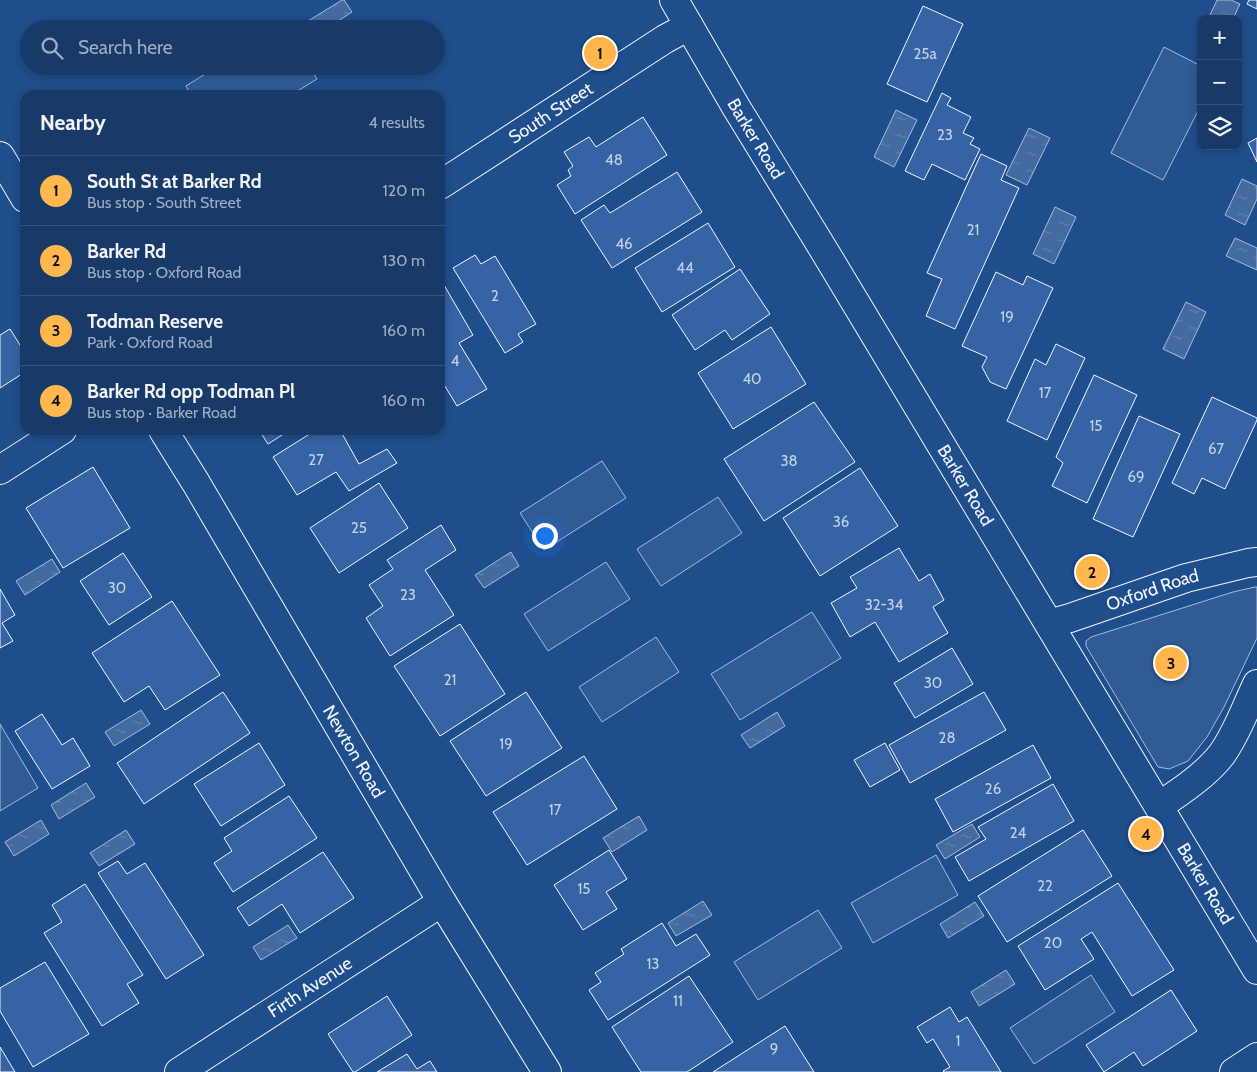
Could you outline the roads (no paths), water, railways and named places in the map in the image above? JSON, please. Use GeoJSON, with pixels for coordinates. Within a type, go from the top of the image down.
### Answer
{"type":"FeatureCollection","features":[{"type":"Feature","properties":{"kind":"street","name":"Barker Road"},"geometry":{"type":"LineString","coordinates":[[674,0],[736,107],[1257,970]]}},
{"type":"Feature","properties":{"kind":"street","name":"South Street"},"geometry":{"type":"LineString","coordinates":[[445,182],[665,39],[689,26]]}},
{"type":"Feature","properties":{"kind":"street"},"geometry":{"type":"LineString","coordinates":[[0,156],[20,190]]}},
{"type":"Feature","properties":{"kind":"street"},"geometry":{"type":"LineString","coordinates":[[0,470],[54,435]]}},
{"type":"Feature","properties":{"kind":"street","name":"Newton Road"},"geometry":{"type":"LineString","coordinates":[[166,435],[442,902],[547,1072]]}},
{"type":"Feature","properties":{"kind":"street","name":"Oxford Road"},"geometry":{"type":"LineString","coordinates":[[1049,624],[1186,578],[1257,562]]}},
{"type":"Feature","properties":{"kind":"street"},"geometry":{"type":"LineString","coordinates":[[1159,806],[1198,778],[1221,755],[1236,730],[1257,684]]}},
{"type":"Feature","properties":{"kind":"street","name":"Firth Avenue"},"geometry":{"type":"LineString","coordinates":[[179,1072],[442,902]]}},
{"type":"Feature","properties":{"kind":"street"},"geometry":{"type":"LineString","coordinates":[[1234,1072],[1257,1057]]}},
{"type":"Feature","properties":{"kind":"water"},"geometry":{"type":"Polygon","coordinates":[[[342,0],[344,0],[352,12],[340,20],[310,20],[342,0]]]}},
{"type":"Feature","properties":{"kind":"water"},"geometry":{"type":"Polygon","coordinates":[[[1217,0],[1231,0],[1240,4],[1235,15],[1210,15],[1217,0]]]}},
{"type":"Feature","properties":{"kind":"water"},"geometry":{"type":"Polygon","coordinates":[[[896,110],[917,120],[894,167],[874,157],[896,110]]]}},
{"type":"Feature","properties":{"kind":"water"},"geometry":{"type":"Polygon","coordinates":[[[1029,128],[1050,138],[1027,185],[1006,175],[1029,128]]]}},
{"type":"Feature","properties":{"kind":"water"},"geometry":{"type":"Polygon","coordinates":[[[1242,179],[1257,186],[1257,199],[1245,225],[1225,215],[1242,179]]]}},
{"type":"Feature","properties":{"kind":"water"},"geometry":{"type":"Polygon","coordinates":[[[1055,207],[1076,217],[1054,264],[1033,254],[1055,207]]]}},
{"type":"Feature","properties":{"kind":"water"},"geometry":{"type":"Polygon","coordinates":[[[1235,238],[1257,248],[1257,270],[1226,256],[1235,238]]]}},
{"type":"Feature","properties":{"kind":"water"},"geometry":{"type":"Polygon","coordinates":[[[1186,302],[1206,312],[1184,359],[1163,349],[1186,302]]]}},
{"type":"Feature","properties":{"kind":"water"},"geometry":{"type":"Polygon","coordinates":[[[511,552],[519,566],[484,588],[475,575],[511,552]]]}},
{"type":"Feature","properties":{"kind":"water"},"geometry":{"type":"Polygon","coordinates":[[[52,559],[60,572],[25,595],[16,581],[52,559]]]}},
{"type":"Feature","properties":{"kind":"water"},"geometry":{"type":"Polygon","coordinates":[[[141,710],[150,724],[114,746],[105,732],[141,710]]]}},
{"type":"Feature","properties":{"kind":"water"},"geometry":{"type":"Polygon","coordinates":[[[777,712],[785,726],[750,748],[741,735],[777,712]]]}},
{"type":"Feature","properties":{"kind":"water"},"geometry":{"type":"Polygon","coordinates":[[[86,783],[95,797],[59,819],[51,805],[86,783]]]}},
{"type":"Feature","properties":{"kind":"water"},"geometry":{"type":"Polygon","coordinates":[[[639,816],[647,830],[612,852],[603,838],[639,816]]]}},
{"type":"Feature","properties":{"kind":"water"},"geometry":{"type":"Polygon","coordinates":[[[41,820],[49,834],[14,856],[5,842],[41,820]]]}},
{"type":"Feature","properties":{"kind":"water"},"geometry":{"type":"Polygon","coordinates":[[[972,824],[980,837],[945,859],[936,845],[972,824]]]}},
{"type":"Feature","properties":{"kind":"water"},"geometry":{"type":"Polygon","coordinates":[[[126,830],[135,844],[99,866],[90,853],[126,830]]]}},
{"type":"Feature","properties":{"kind":"water"},"geometry":{"type":"Polygon","coordinates":[[[703,901],[712,915],[676,936],[668,923],[703,901]]]}},
{"type":"Feature","properties":{"kind":"water"},"geometry":{"type":"Polygon","coordinates":[[[975,902],[984,916],[948,938],[940,924],[975,902]]]}},
{"type":"Feature","properties":{"kind":"water"},"geometry":{"type":"Polygon","coordinates":[[[288,925],[297,938],[261,960],[253,947],[288,925]]]}},
{"type":"Feature","properties":{"kind":"water"},"geometry":{"type":"Polygon","coordinates":[[[1006,970],[1015,984],[979,1006],[971,992],[1006,970]]]}},
{"type":"Feature","properties":{"kind":"place","name":"South St at Barker Rd"},"geometry":{"type":"Point","coordinates":[600,53]}},
{"type":"Feature","properties":{"kind":"place","name":"Barker Rd"},"geometry":{"type":"Point","coordinates":[1092,572]}},
{"type":"Feature","properties":{"kind":"place","name":"Todman Reserve"},"geometry":{"type":"Point","coordinates":[1171,663]}},
{"type":"Feature","properties":{"kind":"place","name":"Barker Rd opp Todman Pl"},"geometry":{"type":"Point","coordinates":[1146,834]}}]}
